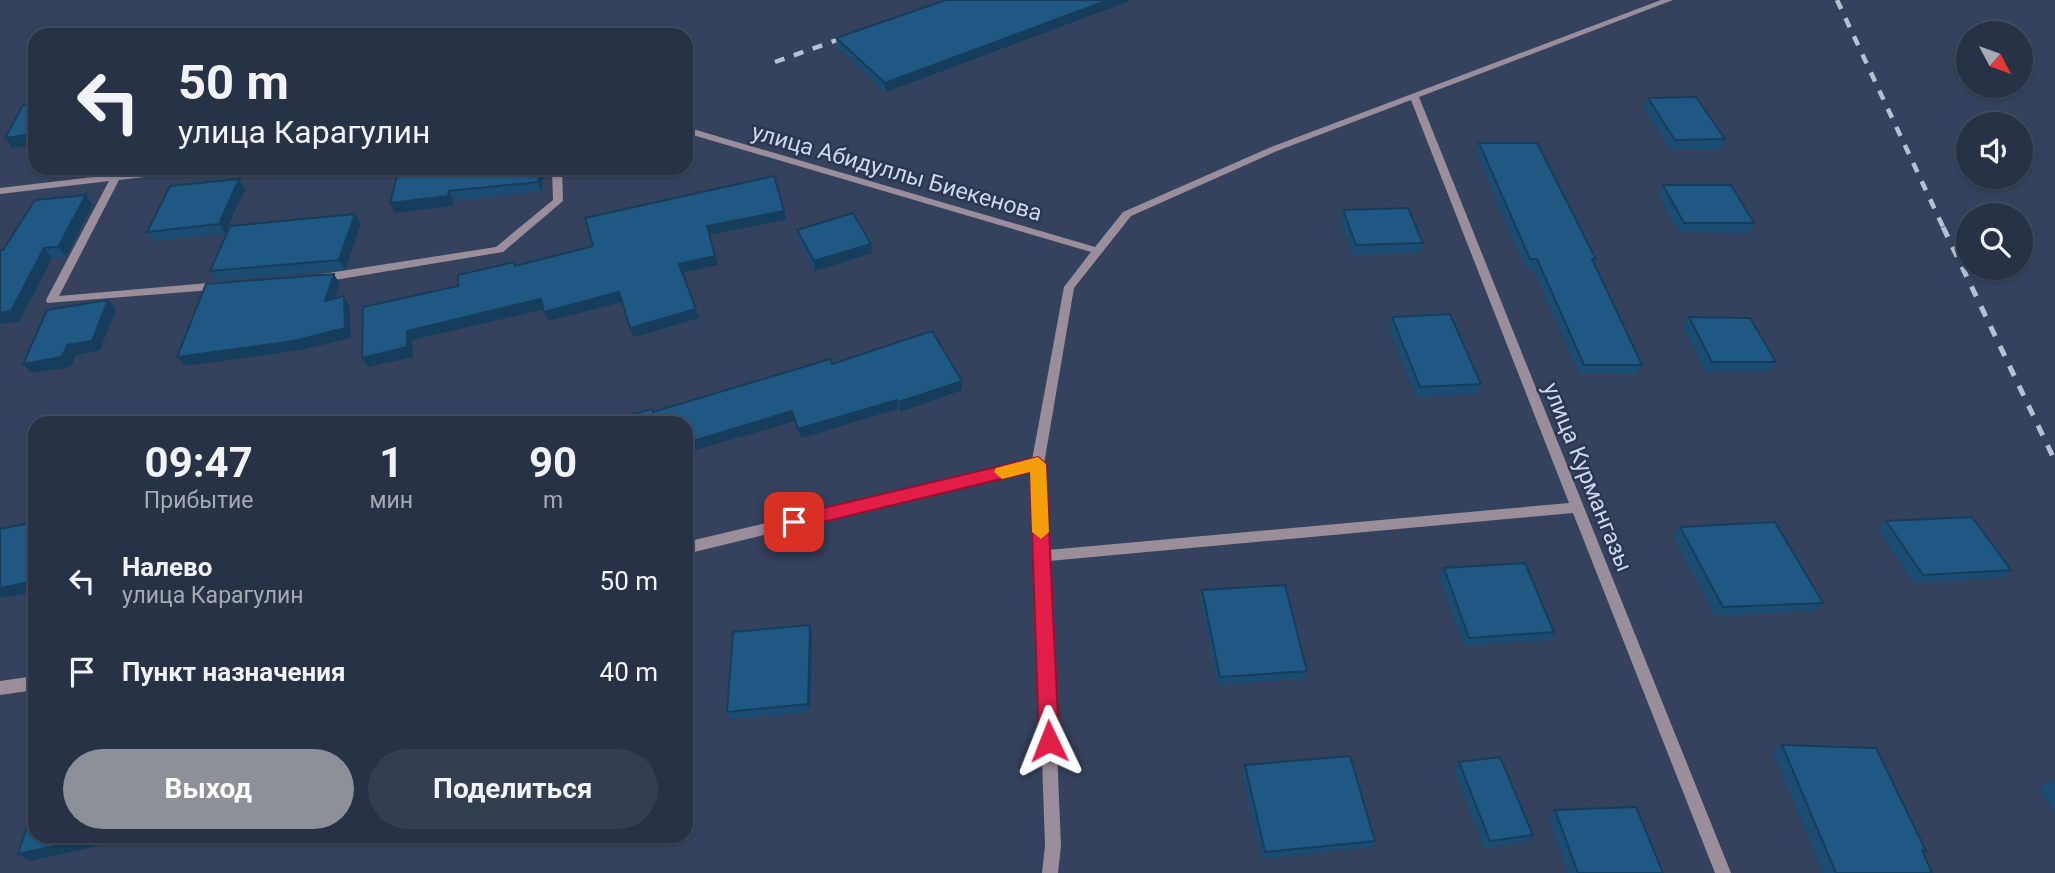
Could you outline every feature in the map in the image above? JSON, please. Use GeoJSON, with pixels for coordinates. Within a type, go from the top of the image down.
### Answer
{"type":"FeatureCollection","features":[{"type":"Feature","properties":{"kind":"street"},"geometry":{"type":"LineString","coordinates":[[1050,873],[1053,846],[1038,464],[1069,287],[1127,214],[1274,149],[1670,0]]}},
{"type":"Feature","properties":{"kind":"street","name":"улица Курмангазы"},"geometry":{"type":"LineString","coordinates":[[1414,96],[1723,873]]}},
{"type":"Feature","properties":{"kind":"street","name":"улица Абидуллы Биекенова"},"geometry":{"type":"LineString","coordinates":[[693,132],[1098,251]]}},
{"type":"Feature","properties":{"kind":"street"},"geometry":{"type":"LineString","coordinates":[[0,191],[134,175]]}},
{"type":"Feature","properties":{"kind":"street"},"geometry":{"type":"LineString","coordinates":[[313,279],[499,250],[558,201],[557,175]]}},
{"type":"Feature","properties":{"kind":"street"},"geometry":{"type":"LineString","coordinates":[[116,177],[51,300],[230,286]]}},
{"type":"Feature","properties":{"kind":"street"},"geometry":{"type":"LineString","coordinates":[[693,546],[1038,464]]}},
{"type":"Feature","properties":{"kind":"street"},"geometry":{"type":"LineString","coordinates":[[1042,556],[1577,507]]}},
{"type":"Feature","properties":{"kind":"street"},"geometry":{"type":"LineString","coordinates":[[0,688],[28,684]]}},
{"type":"Feature","properties":{"kind":"building"},"geometry":{"type":"Polygon","coordinates":[[[946,0],[1108,0],[885,83],[836,38],[946,0]]]}},
{"type":"Feature","properties":{"kind":"building"},"geometry":{"type":"Polygon","coordinates":[[[1696,97],[1725,139],[1675,140],[1648,98],[1696,97]]]}},
{"type":"Feature","properties":{"kind":"building"},"geometry":{"type":"Polygon","coordinates":[[[28,104],[28,135],[5,138],[23,105],[28,104]]]}},
{"type":"Feature","properties":{"kind":"building"},"geometry":{"type":"Polygon","coordinates":[[[1479,143],[1537,143],[1596,259],[1592,259],[1642,365],[1584,365],[1537,259],[1530,259],[1479,143]]]}},
{"type":"Feature","properties":{"kind":"building"},"geometry":{"type":"Polygon","coordinates":[[[397,175],[539,175],[538,182],[449,191],[448,196],[390,203],[397,175]]]}},
{"type":"Feature","properties":{"kind":"building"},"geometry":{"type":"Polygon","coordinates":[[[774,176],[784,211],[707,226],[715,256],[679,264],[696,309],[630,328],[619,292],[544,312],[541,299],[407,331],[407,347],[362,358],[363,307],[458,286],[458,275],[514,262],[515,266],[593,246],[585,218],[774,176]]]}},
{"type":"Feature","properties":{"kind":"building"},"geometry":{"type":"Polygon","coordinates":[[[239,179],[219,224],[147,232],[170,186],[239,179]]]}},
{"type":"Feature","properties":{"kind":"building"},"geometry":{"type":"Polygon","coordinates":[[[1663,185],[1731,185],[1754,223],[1684,223],[1663,185]]]}},
{"type":"Feature","properties":{"kind":"building"},"geometry":{"type":"Polygon","coordinates":[[[86,195],[58,247],[44,248],[11,311],[0,313],[0,250],[3,250],[35,200],[86,195]]]}},
{"type":"Feature","properties":{"kind":"building"},"geometry":{"type":"Polygon","coordinates":[[[1408,208],[1423,243],[1356,245],[1343,210],[1408,208]]]}},
{"type":"Feature","properties":{"kind":"building"},"geometry":{"type":"Polygon","coordinates":[[[853,213],[871,244],[814,261],[797,230],[853,213]]]}},
{"type":"Feature","properties":{"kind":"building"},"geometry":{"type":"Polygon","coordinates":[[[355,214],[339,260],[210,271],[230,226],[355,214]]]}},
{"type":"Feature","properties":{"kind":"building"},"geometry":{"type":"Polygon","coordinates":[[[334,274],[325,301],[344,296],[345,328],[294,341],[177,357],[206,284],[334,274]]]}},
{"type":"Feature","properties":{"kind":"building"},"geometry":{"type":"Polygon","coordinates":[[[108,300],[92,341],[67,345],[62,357],[23,364],[47,310],[108,300]]]}},
{"type":"Feature","properties":{"kind":"building"},"geometry":{"type":"Polygon","coordinates":[[[1450,314],[1481,384],[1420,387],[1392,317],[1450,314]]]}},
{"type":"Feature","properties":{"kind":"building"},"geometry":{"type":"Polygon","coordinates":[[[1689,317],[1750,318],[1776,362],[1712,362],[1689,317]]]}},
{"type":"Feature","properties":{"kind":"building"},"geometry":{"type":"Polygon","coordinates":[[[932,331],[962,381],[899,402],[897,400],[798,429],[792,411],[693,441],[693,416],[625,416],[652,409],[653,412],[830,359],[832,364],[932,331]]]}},
{"type":"Feature","properties":{"kind":"building"},"geometry":{"type":"Polygon","coordinates":[[[1972,517],[2011,570],[1923,575],[1886,521],[1972,517]]]}},
{"type":"Feature","properties":{"kind":"building"},"geometry":{"type":"Polygon","coordinates":[[[1775,522],[1823,603],[1723,607],[1680,527],[1775,522]]]}},
{"type":"Feature","properties":{"kind":"building"},"geometry":{"type":"Polygon","coordinates":[[[28,523],[28,582],[0,588],[0,529],[28,523]]]}},
{"type":"Feature","properties":{"kind":"building"},"geometry":{"type":"Polygon","coordinates":[[[1525,563],[1554,632],[1469,638],[1444,568],[1525,563]]]}},
{"type":"Feature","properties":{"kind":"building"},"geometry":{"type":"Polygon","coordinates":[[[1285,585],[1307,671],[1220,677],[1202,590],[1285,585]]]}},
{"type":"Feature","properties":{"kind":"building"},"geometry":{"type":"Polygon","coordinates":[[[810,625],[808,704],[727,712],[733,632],[810,625]]]}},
{"type":"Feature","properties":{"kind":"building"},"geometry":{"type":"Polygon","coordinates":[[[1782,745],[1876,748],[1926,851],[1922,850],[1932,873],[1836,873],[1782,745]]]}},
{"type":"Feature","properties":{"kind":"building"},"geometry":{"type":"Polygon","coordinates":[[[1350,756],[1375,841],[1265,852],[1245,765],[1350,756]]]}},
{"type":"Feature","properties":{"kind":"building"},"geometry":{"type":"Polygon","coordinates":[[[1500,757],[1533,835],[1490,841],[1459,762],[1500,757]]]}},
{"type":"Feature","properties":{"kind":"building"},"geometry":{"type":"Polygon","coordinates":[[[1636,807],[1663,873],[1578,873],[1555,810],[1636,807]]]}},
{"type":"Feature","properties":{"kind":"building"},"geometry":{"type":"Polygon","coordinates":[[[28,823],[28,843],[68,843],[18,854],[28,823]]]}},
{"type":"Feature","properties":{"kind":"railway"},"geometry":{"type":"LineString","coordinates":[[1837,0],[1944,229]]}},
{"type":"Feature","properties":{"kind":"railway"},"geometry":{"type":"LineString","coordinates":[[775,62],[854,34]]}},
{"type":"Feature","properties":{"kind":"railway"},"geometry":{"type":"LineString","coordinates":[[1943,227],[2055,461]]}},
{"type":"Feature","properties":{"kind":"slow traffic"},"geometry":{"type":"LineString","coordinates":[[1002,472],[1038,464],[1041,532]]}},
{"type":"Feature","properties":{"kind":"route"},"geometry":{"type":"LineString","coordinates":[[794,522],[1038,464],[1049,741]]}}]}
